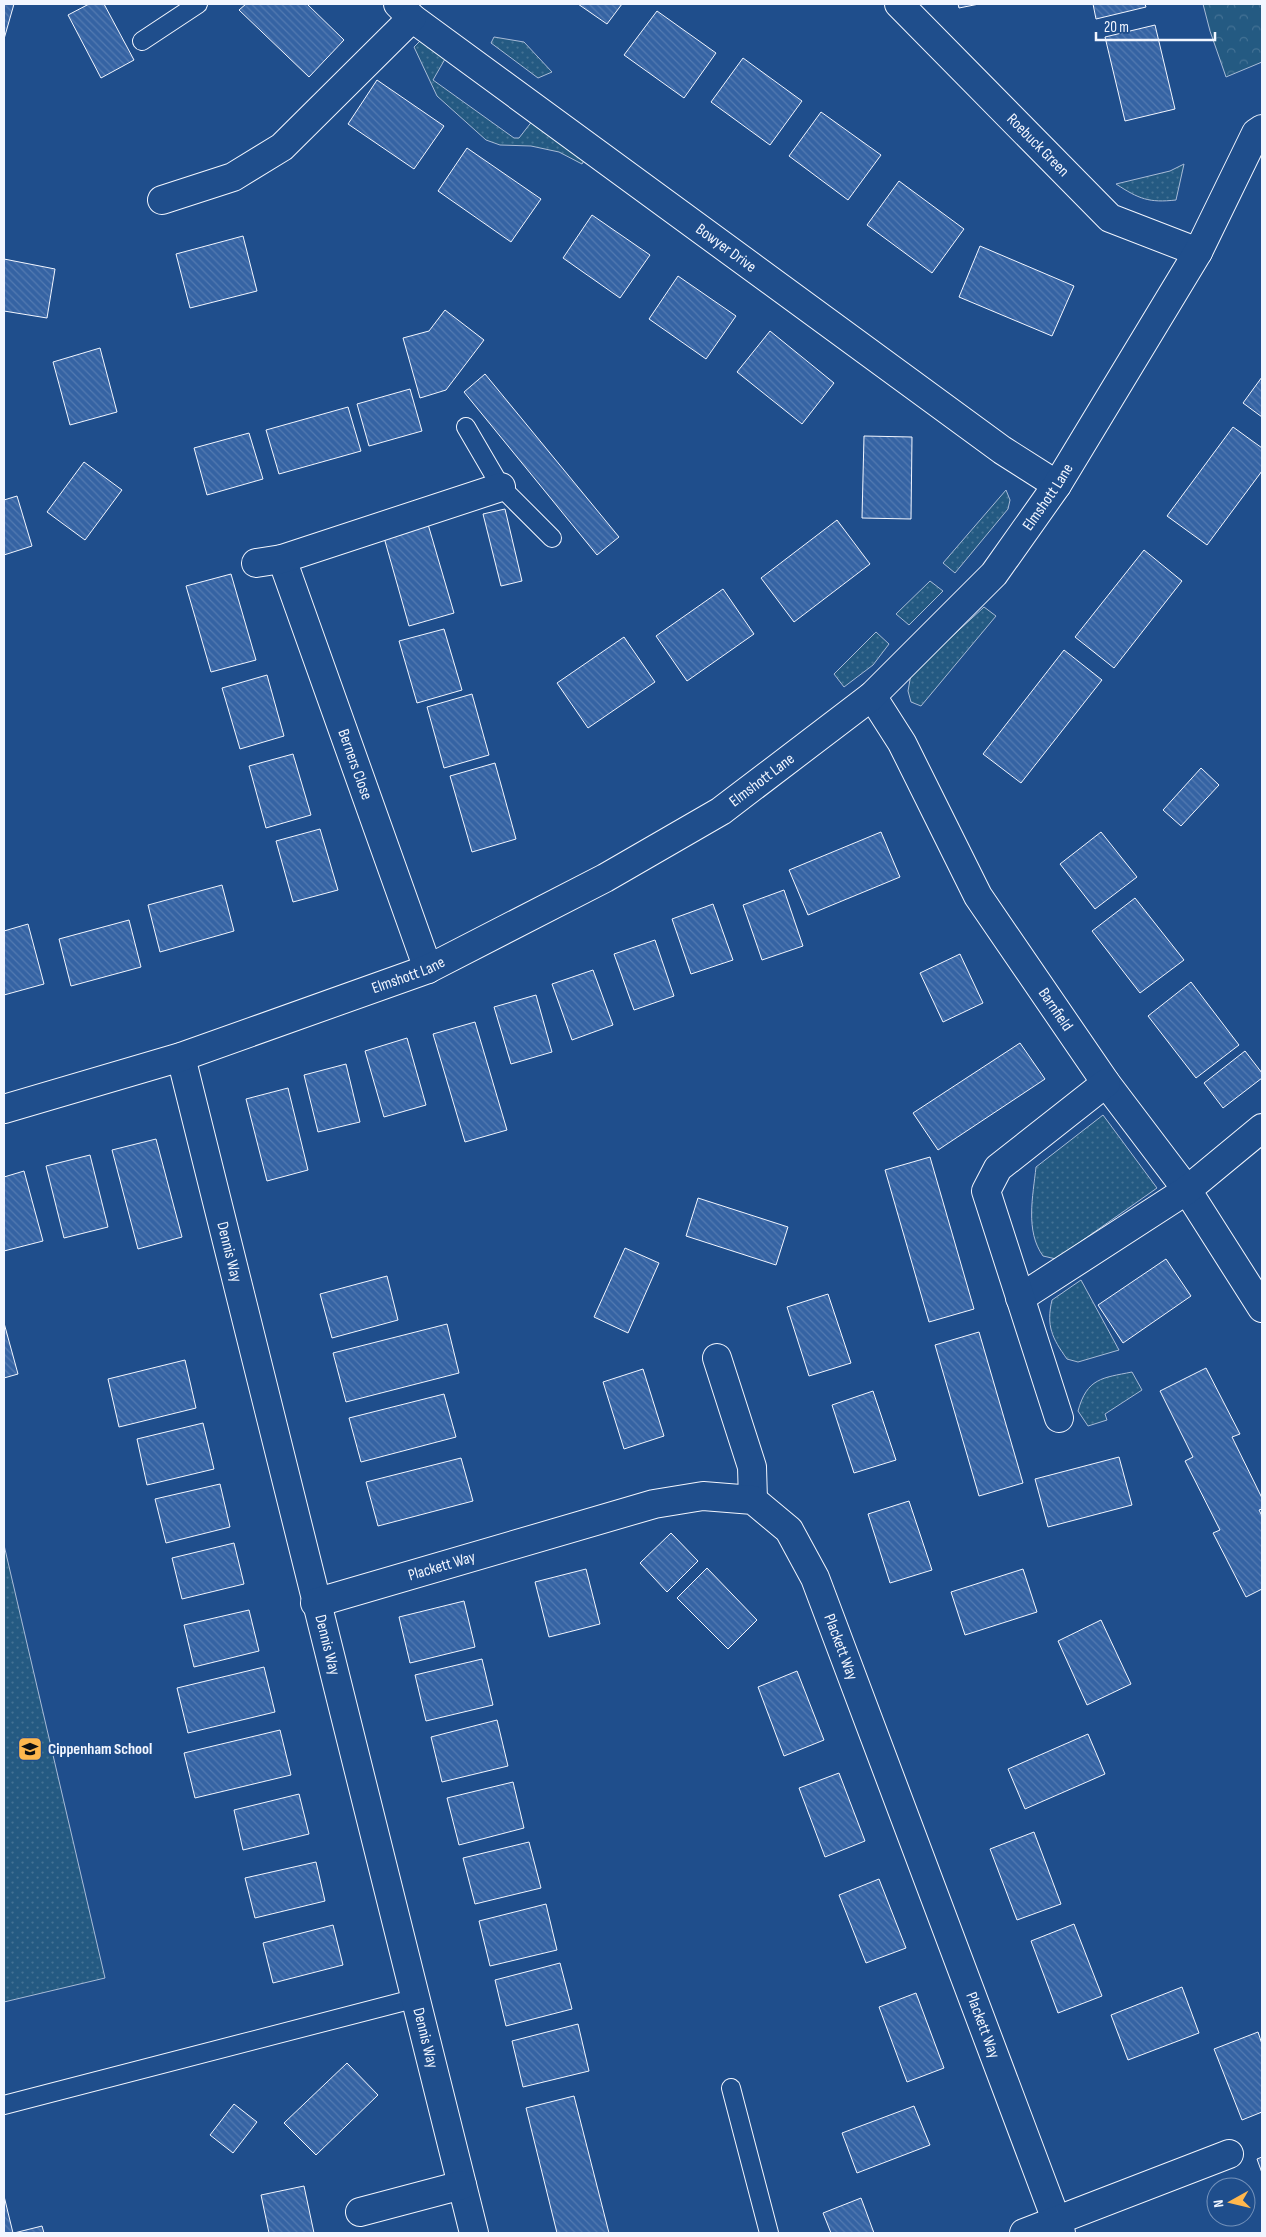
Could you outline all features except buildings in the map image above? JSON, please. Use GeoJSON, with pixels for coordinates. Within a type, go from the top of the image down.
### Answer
{"type":"FeatureCollection","features":[{"type":"Feature","properties":{"kind":"street","name":"Roebuck Green"},"geometry":{"type":"LineString","coordinates":[[899,4],[1110,218],[1198,252]]}},
{"type":"Feature","properties":{"kind":"street"},"geometry":{"type":"LineString","coordinates":[[162,200],[234,177],[282,147],[405,11]]}},
{"type":"Feature","properties":{"kind":"street","name":"Bowyer Drive"},"geometry":{"type":"LineString","coordinates":[[405,11],[1002,450],[1057,485]]}},
{"type":"Feature","properties":{"kind":"street","name":"Elmshott Lane"},"geometry":{"type":"LineString","coordinates":[[4,1109],[181,1057],[428,970],[605,878],[721,811],[872,696],[994,574],[1057,485],[1198,252],[1256,134],[1262,129]]}},
{"type":"Feature","properties":{"kind":"street","name":"Berners Close"},"geometry":{"type":"LineString","coordinates":[[428,970],[269,561],[501,487]]}},
{"type":"Feature","properties":{"kind":"street","name":"Barnfield"},"geometry":{"type":"LineString","coordinates":[[872,696],[902,743],[978,896],[1106,1083],[1188,1190],[1262,1308]]}},
{"type":"Feature","properties":{"kind":"street","name":"Dennis Way"},"geometry":{"type":"LineString","coordinates":[[181,1057],[315,1603],[417,1998],[474,2233]]}},
{"type":"Feature","properties":{"kind":"street"},"geometry":{"type":"LineString","coordinates":[[1059,1418],[986,1191],[998,1168],[1106,1083]]}},
{"type":"Feature","properties":{"kind":"street"},"geometry":{"type":"LineString","coordinates":[[1020,1298],[1188,1190],[1262,1128]]}},
{"type":"Feature","properties":{"kind":"street"},"geometry":{"type":"LineString","coordinates":[[717,1358],[752,1467],[752,1500]]}},
{"type":"Feature","properties":{"kind":"street","name":"Plackett Way"},"geometry":{"type":"LineString","coordinates":[[315,1603],[654,1504],[703,1496],[752,1500],[789,1530],[816,1578],[1059,2227]]}},
{"type":"Feature","properties":{"kind":"street"},"geometry":{"type":"LineString","coordinates":[[1024,2233],[1059,2227],[1229,2154]]}},
{"type":"Feature","properties":{"kind":"street"},"geometry":{"type":"LineString","coordinates":[[360,2212],[462,2185]]}},
{"type":"Feature","properties":{"kind":"lane"},"geometry":{"type":"LineString","coordinates":[[142,40],[198,4]]}},
{"type":"Feature","properties":{"kind":"lane"},"geometry":{"type":"LineString","coordinates":[[466,427],[501,487],[552,538]]}},
{"type":"Feature","properties":{"kind":"lane"},"geometry":{"type":"LineString","coordinates":[[4,2105],[417,1998]]}},
{"type":"Feature","properties":{"kind":"lane"},"geometry":{"type":"LineString","coordinates":[[731,2088],[769,2233]]}},
{"type":"Feature","properties":{"kind":"green space"},"geometry":{"type":"Polygon","coordinates":[[[1203,4],[1262,4],[1262,62],[1226,77],[1203,4]]]}},
{"type":"Feature","properties":{"kind":"green space"},"geometry":{"type":"Polygon","coordinates":[[[494,37],[524,42],[552,72],[538,78],[491,43],[494,37]]]}},
{"type":"Feature","properties":{"kind":"green space"},"geometry":{"type":"Polygon","coordinates":[[[420,41],[445,59],[433,80],[514,138],[519,138],[533,120],[585,159],[582,164],[559,152],[531,146],[500,145],[486,140],[437,96],[414,47],[420,41]]]}},
{"type":"Feature","properties":{"kind":"green space"},"geometry":{"type":"Polygon","coordinates":[[[1184,164],[1176,200],[1158,201],[1145,199],[1116,184],[1170,171],[1184,164]]]}},
{"type":"Feature","properties":{"kind":"green space"},"geometry":{"type":"Polygon","coordinates":[[[1006,490],[1010,500],[1008,509],[955,573],[943,563],[1006,490]]]}},
{"type":"Feature","properties":{"kind":"green space"},"geometry":{"type":"Polygon","coordinates":[[[930,581],[943,591],[909,625],[896,614],[930,581]]]}},
{"type":"Feature","properties":{"kind":"green space"},"geometry":{"type":"Polygon","coordinates":[[[984,607],[996,616],[921,706],[911,702],[908,691],[911,674],[984,607]]]}},
{"type":"Feature","properties":{"kind":"green space"},"geometry":{"type":"Polygon","coordinates":[[[876,632],[889,644],[873,665],[844,687],[834,674],[876,632]]]}},
{"type":"Feature","properties":{"kind":"green space"},"geometry":{"type":"Polygon","coordinates":[[[1103,1115],[1157,1188],[1056,1259],[1043,1256],[1037,1246],[1032,1224],[1032,1201],[1036,1167],[1103,1115]]]}},
{"type":"Feature","properties":{"kind":"green space"},"geometry":{"type":"Polygon","coordinates":[[[1081,1280],[1119,1350],[1078,1362],[1067,1359],[1054,1338],[1050,1325],[1050,1309],[1052,1300],[1081,1280]]]}},
{"type":"Feature","properties":{"kind":"green space"},"geometry":{"type":"Polygon","coordinates":[[[1132,1372],[1142,1390],[1105,1414],[1107,1420],[1088,1426],[1078,1411],[1086,1392],[1097,1381],[1132,1372]]]}},
{"type":"Feature","properties":{"kind":"green space"},"geometry":{"type":"Polygon","coordinates":[[[4,1545],[105,1978],[4,2002],[4,1545]]]}},
{"type":"Feature","properties":{"kind":"place","name":"Cippenham School"},"geometry":{"type":"Point","coordinates":[30,1749]}}]}
